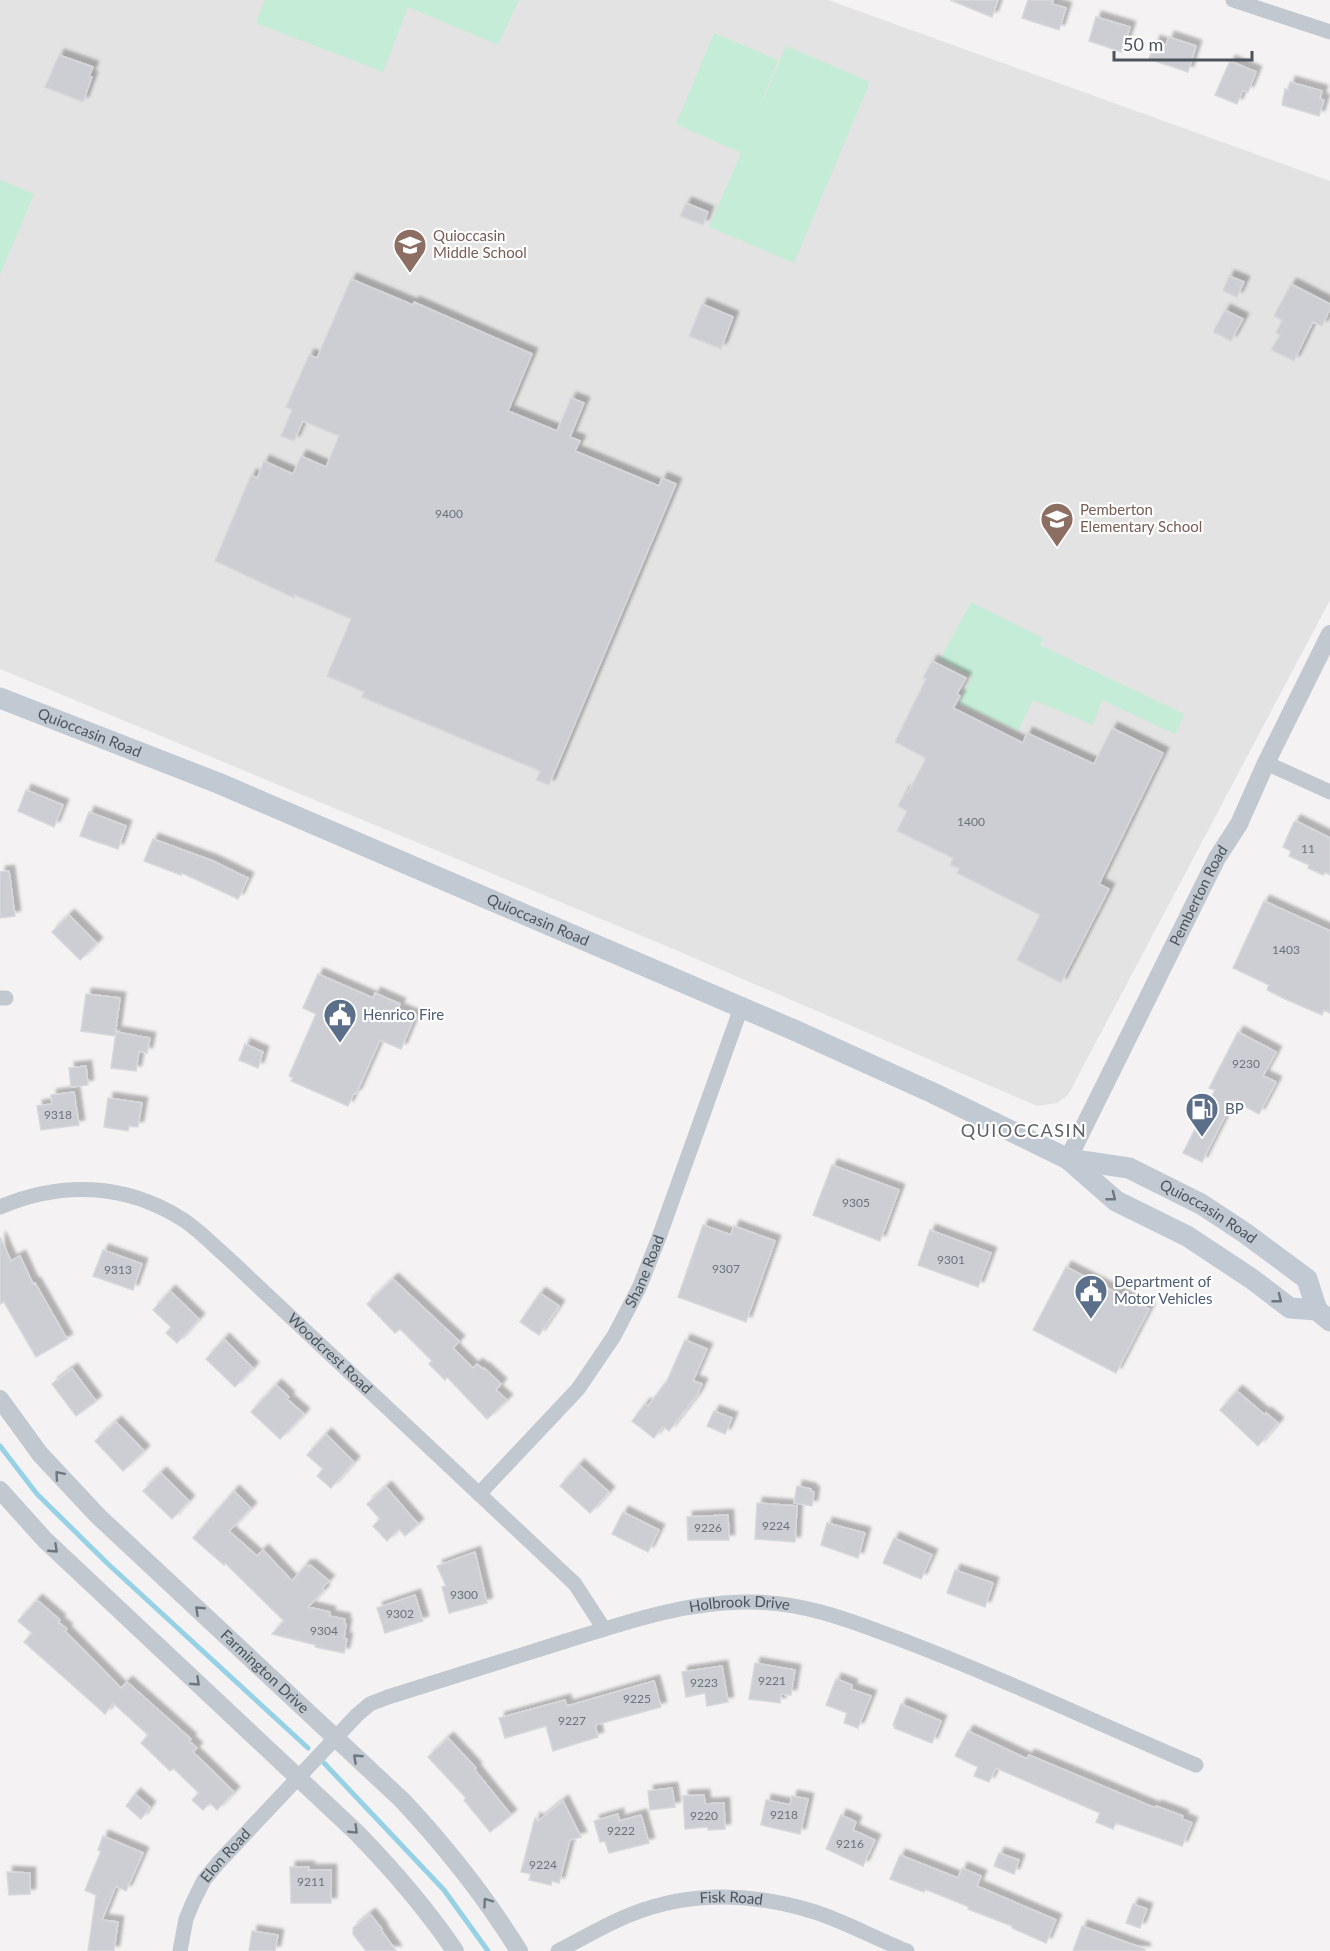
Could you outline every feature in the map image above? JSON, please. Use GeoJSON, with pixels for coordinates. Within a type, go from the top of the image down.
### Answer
{"type":"FeatureCollection","features":[{"type":"Feature","properties":{"kind":"main road","name":"Quioccasin Road"},"geometry":{"type":"LineString","coordinates":[[0,698],[218,783],[933,1093],[1068,1159],[1116,1201],[1187,1236],[1252,1278],[1290,1308],[1324,1315]]}},
{"type":"Feature","properties":{"kind":"main road","name":"Quioccasin Road"},"geometry":{"type":"LineString","coordinates":[[1068,1159],[1130,1168],[1201,1204],[1307,1279],[1324,1315]]}},
{"type":"Feature","properties":{"kind":"street"},"geometry":{"type":"LineString","coordinates":[[1233,0],[1330,32]]}},
{"type":"Feature","properties":{"kind":"street","name":"Pemberton Road"},"geometry":{"type":"LineString","coordinates":[[1068,1159],[1217,858],[1239,824],[1266,763],[1330,634]]}},
{"type":"Feature","properties":{"kind":"street"},"geometry":{"type":"LineString","coordinates":[[1266,763],[1330,792]]}},
{"type":"Feature","properties":{"kind":"street","name":"Shane Road"},"geometry":{"type":"LineString","coordinates":[[479,1494],[578,1389],[614,1336],[639,1288],[654,1250],[741,1008]]}},
{"type":"Feature","properties":{"kind":"street","name":"Woodcrest Road"},"geometry":{"type":"LineString","coordinates":[[0,1207],[50,1191],[80,1188],[108,1190],[132,1196],[156,1204],[184,1220],[228,1258],[575,1584],[604,1629]]}},
{"type":"Feature","properties":{"kind":"street","name":"Farmington Drive"},"geometry":{"type":"LineString","coordinates":[[0,1400],[40,1454],[98,1516],[402,1800],[435,1835],[469,1877],[519,1951]]}},
{"type":"Feature","properties":{"kind":"street"},"geometry":{"type":"LineString","coordinates":[[0,1490],[45,1540],[357,1833],[398,1875],[455,1951]]}},
{"type":"Feature","properties":{"kind":"street","name":"Holbrook Drive"},"geometry":{"type":"LineString","coordinates":[[298,1777],[370,1704],[640,1618],[702,1605],[743,1602],[804,1606],[846,1618],[973,1668],[1196,1765]]}},
{"type":"Feature","properties":{"kind":"street","name":"Elon Road"},"geometry":{"type":"LineString","coordinates":[[180,1951],[186,1919],[204,1880],[298,1777]]}},
{"type":"Feature","properties":{"kind":"street","name":"Fisk Road"},"geometry":{"type":"LineString","coordinates":[[558,1951],[639,1912],[659,1905],[715,1897],[752,1898],[816,1912],[907,1951]]}},
{"type":"Feature","properties":{"kind":"shaded area"},"geometry":{"type":"Polygon","coordinates":[[[0,0],[828,0],[1330,181],[1330,600],[1068,1095],[1057,1103],[1037,1106],[678,951],[0,669],[0,0]]]}},
{"type":"Feature","properties":{"kind":"green space"},"geometry":{"type":"Polygon","coordinates":[[[265,0],[519,0],[498,45],[408,7],[383,72],[256,23],[265,0]]]}},
{"type":"Feature","properties":{"kind":"green space"},"geometry":{"type":"Polygon","coordinates":[[[714,33],[778,60],[755,119],[786,46],[870,82],[794,263],[709,227],[741,153],[676,124],[714,33]]]}},
{"type":"Feature","properties":{"kind":"green space"},"geometry":{"type":"Polygon","coordinates":[[[0,180],[34,194],[0,275],[0,180]]]}},
{"type":"Feature","properties":{"kind":"green space"},"geometry":{"type":"Polygon","coordinates":[[[971,602],[1043,638],[1040,645],[1184,714],[1175,734],[1102,700],[1093,725],[1033,700],[1018,731],[959,703],[972,676],[940,659],[971,602]]]}},
{"type":"Feature","properties":{"kind":"building"},"geometry":{"type":"Polygon","coordinates":[[[950,0],[998,0],[992,17],[950,0]]]}},
{"type":"Feature","properties":{"kind":"building"},"geometry":{"type":"Polygon","coordinates":[[[1028,0],[1053,0],[1052,4],[1066,8],[1059,30],[1022,18],[1028,0]]]}},
{"type":"Feature","properties":{"kind":"building"},"geometry":{"type":"Polygon","coordinates":[[[1096,17],[1130,27],[1122,52],[1089,41],[1096,17]]]}},
{"type":"Feature","properties":{"kind":"building"},"geometry":{"type":"Polygon","coordinates":[[[1169,37],[1196,46],[1188,72],[1149,59],[1155,41],[1166,45],[1169,37]]]}},
{"type":"Feature","properties":{"kind":"building"},"geometry":{"type":"Polygon","coordinates":[[[59,55],[93,67],[83,102],[45,87],[59,55]]]}},
{"type":"Feature","properties":{"kind":"building"},"geometry":{"type":"Polygon","coordinates":[[[1230,61],[1256,72],[1248,92],[1243,90],[1237,104],[1215,95],[1230,61]]]}},
{"type":"Feature","properties":{"kind":"building"},"geometry":{"type":"Polygon","coordinates":[[[1290,82],[1322,91],[1320,99],[1324,100],[1319,116],[1282,105],[1285,89],[1288,90],[1290,82]]]}},
{"type":"Feature","properties":{"kind":"building"},"geometry":{"type":"Polygon","coordinates":[[[686,203],[708,212],[703,225],[680,216],[686,203]]]}},
{"type":"Feature","properties":{"kind":"building"},"geometry":{"type":"Polygon","coordinates":[[[1229,276],[1244,282],[1237,297],[1223,291],[1229,276]]]}},
{"type":"Feature","properties":{"kind":"building"},"geometry":{"type":"Polygon","coordinates":[[[351,279],[413,305],[414,302],[532,354],[508,411],[557,431],[571,398],[584,403],[570,437],[580,441],[575,451],[659,486],[662,478],[676,484],[549,785],[536,780],[540,771],[362,697],[364,692],[327,676],[351,619],[295,595],[294,598],[215,561],[251,475],[257,478],[264,461],[293,474],[301,456],[326,467],[339,436],[303,421],[294,441],[281,436],[292,410],[286,407],[309,355],[317,358],[351,279]]]}},
{"type":"Feature","properties":{"kind":"building"},"geometry":{"type":"Polygon","coordinates":[[[1291,284],[1330,304],[1322,326],[1313,322],[1294,361],[1271,350],[1280,335],[1276,333],[1282,320],[1274,316],[1291,284]]]}},
{"type":"Feature","properties":{"kind":"building"},"geometry":{"type":"Polygon","coordinates":[[[702,304],[733,317],[721,349],[689,336],[702,304]]]}},
{"type":"Feature","properties":{"kind":"building"},"geometry":{"type":"Polygon","coordinates":[[[1225,310],[1243,319],[1231,341],[1213,332],[1225,310]]]}},
{"type":"Feature","properties":{"kind":"building"},"geometry":{"type":"Polygon","coordinates":[[[932,661],[966,678],[957,694],[960,696],[953,708],[1023,743],[1027,733],[1094,764],[1112,728],[1163,753],[1099,884],[1109,889],[1061,983],[1017,960],[1040,915],[957,873],[959,868],[950,865],[953,858],[897,831],[907,811],[898,806],[905,792],[908,793],[926,758],[895,742],[926,679],[923,678],[932,661]]]}},
{"type":"Feature","properties":{"kind":"building"},"geometry":{"type":"Polygon","coordinates":[[[26,790],[63,805],[54,827],[18,811],[26,790]]]}},
{"type":"Feature","properties":{"kind":"building"},"geometry":{"type":"Polygon","coordinates":[[[89,812],[126,826],[118,849],[80,836],[89,812]]]}},
{"type":"Feature","properties":{"kind":"building"},"geometry":{"type":"Polygon","coordinates":[[[1296,821],[1330,838],[1330,875],[1325,872],[1323,875],[1308,868],[1309,865],[1289,856],[1291,851],[1283,847],[1296,821]]]}},
{"type":"Feature","properties":{"kind":"building"},"geometry":{"type":"Polygon","coordinates":[[[153,839],[213,861],[248,878],[238,899],[182,873],[181,875],[144,861],[153,839]]]}},
{"type":"Feature","properties":{"kind":"building"},"geometry":{"type":"Polygon","coordinates":[[[9,871],[15,916],[0,918],[0,872],[9,871]]]}},
{"type":"Feature","properties":{"kind":"building"},"geometry":{"type":"Polygon","coordinates":[[[1264,901],[1330,931],[1330,1013],[1324,1010],[1322,1015],[1283,998],[1267,990],[1269,985],[1233,968],[1264,901]]]}},
{"type":"Feature","properties":{"kind":"building"},"geometry":{"type":"Polygon","coordinates":[[[69,915],[97,943],[80,960],[52,932],[69,915]]]}},
{"type":"Feature","properties":{"kind":"building","name":"Henrico Fire"},"geometry":{"type":"Polygon","coordinates":[[[318,974],[373,998],[375,993],[400,1004],[398,1009],[415,1016],[401,1049],[380,1040],[356,1094],[354,1093],[348,1106],[291,1081],[293,1078],[289,1076],[316,1014],[303,1008],[318,974]]]}},
{"type":"Feature","properties":{"kind":"building"},"geometry":{"type":"Polygon","coordinates":[[[86,994],[120,998],[115,1036],[81,1031],[86,994]]]}},
{"type":"Feature","properties":{"kind":"building"},"geometry":{"type":"Polygon","coordinates":[[[116,1032],[150,1038],[147,1053],[139,1051],[136,1071],[111,1068],[116,1032]]]}},
{"type":"Feature","properties":{"kind":"building"},"geometry":{"type":"Polygon","coordinates":[[[1238,1032],[1276,1052],[1263,1076],[1276,1082],[1259,1114],[1233,1100],[1202,1162],[1183,1153],[1215,1090],[1209,1088],[1238,1032]]]}},
{"type":"Feature","properties":{"kind":"building"},"geometry":{"type":"Polygon","coordinates":[[[245,1044],[263,1052],[258,1068],[239,1060],[245,1044]]]}},
{"type":"Feature","properties":{"kind":"building"},"geometry":{"type":"Polygon","coordinates":[[[86,1066],[88,1085],[71,1087],[69,1068],[86,1066]]]}},
{"type":"Feature","properties":{"kind":"building"},"geometry":{"type":"Polygon","coordinates":[[[74,1092],[79,1125],[41,1130],[37,1106],[52,1104],[51,1095],[74,1092]]]}},
{"type":"Feature","properties":{"kind":"building"},"geometry":{"type":"Polygon","coordinates":[[[108,1098],[142,1103],[138,1127],[129,1126],[128,1131],[104,1127],[108,1098]]]}},
{"type":"Feature","properties":{"kind":"building"},"geometry":{"type":"Polygon","coordinates":[[[832,1165],[899,1190],[880,1241],[813,1215],[832,1165]]]}},
{"type":"Feature","properties":{"kind":"building"},"geometry":{"type":"Polygon","coordinates":[[[703,1225],[731,1235],[734,1226],[775,1241],[746,1322],[678,1297],[703,1225]]]}},
{"type":"Feature","properties":{"kind":"building"},"geometry":{"type":"Polygon","coordinates":[[[930,1230],[991,1253],[978,1287],[918,1265],[930,1230]]]}},
{"type":"Feature","properties":{"kind":"building"},"geometry":{"type":"Polygon","coordinates":[[[0,1237],[11,1261],[20,1256],[33,1284],[35,1283],[67,1339],[36,1357],[4,1302],[0,1304],[0,1237]]]}},
{"type":"Feature","properties":{"kind":"building"},"geometry":{"type":"Polygon","coordinates":[[[103,1250],[142,1264],[133,1290],[93,1276],[103,1250]]]}},
{"type":"Feature","properties":{"kind":"building","name":"Department of Motor Vehicles"},"geometry":{"type":"Polygon","coordinates":[[[1066,1267],[1149,1309],[1116,1373],[1033,1330],[1066,1267]]]}},
{"type":"Feature","properties":{"kind":"building"},"geometry":{"type":"Polygon","coordinates":[[[393,1279],[459,1341],[453,1348],[473,1368],[477,1364],[484,1368],[501,1384],[496,1390],[507,1400],[487,1419],[447,1377],[445,1380],[429,1364],[432,1361],[400,1329],[395,1333],[367,1304],[393,1279]]]}},
{"type":"Feature","properties":{"kind":"building"},"geometry":{"type":"Polygon","coordinates":[[[170,1291],[199,1319],[177,1343],[166,1333],[171,1327],[153,1310],[170,1291]]]}},
{"type":"Feature","properties":{"kind":"building"},"geometry":{"type":"Polygon","coordinates":[[[540,1293],[559,1306],[539,1335],[520,1322],[540,1293]]]}},
{"type":"Feature","properties":{"kind":"building"},"geometry":{"type":"Polygon","coordinates":[[[224,1339],[253,1368],[235,1387],[206,1359],[224,1339]]]}},
{"type":"Feature","properties":{"kind":"building"},"geometry":{"type":"Polygon","coordinates":[[[685,1340],[707,1349],[693,1381],[702,1384],[697,1395],[669,1431],[663,1426],[654,1438],[632,1421],[645,1404],[648,1406],[667,1381],[685,1340]]]}},
{"type":"Feature","properties":{"kind":"building"},"geometry":{"type":"Polygon","coordinates":[[[72,1369],[96,1401],[76,1416],[52,1384],[72,1369]]]}},
{"type":"Feature","properties":{"kind":"building"},"geometry":{"type":"Polygon","coordinates":[[[276,1385],[289,1397],[287,1399],[304,1414],[280,1439],[251,1412],[276,1385]]]}},
{"type":"Feature","properties":{"kind":"building"},"geometry":{"type":"Polygon","coordinates":[[[1237,1391],[1278,1423],[1258,1446],[1220,1410],[1237,1391]]]}},
{"type":"Feature","properties":{"kind":"building"},"geometry":{"type":"Polygon","coordinates":[[[714,1411],[732,1418],[725,1434],[707,1426],[714,1411]]]}},
{"type":"Feature","properties":{"kind":"building"},"geometry":{"type":"Polygon","coordinates":[[[116,1422],[144,1451],[123,1471],[95,1441],[116,1422]]]}},
{"type":"Feature","properties":{"kind":"building"},"geometry":{"type":"Polygon","coordinates":[[[326,1434],[354,1462],[331,1488],[317,1476],[323,1469],[307,1455],[326,1434]]]}},
{"type":"Feature","properties":{"kind":"building"},"geometry":{"type":"Polygon","coordinates":[[[579,1465],[609,1492],[590,1513],[560,1486],[579,1465]]]}},
{"type":"Feature","properties":{"kind":"building"},"geometry":{"type":"Polygon","coordinates":[[[161,1473],[189,1501],[172,1519],[143,1491],[161,1473]]]}},
{"type":"Feature","properties":{"kind":"building"},"geometry":{"type":"Polygon","coordinates":[[[797,1486],[811,1489],[810,1491],[814,1492],[812,1506],[794,1503],[797,1486]]]}},
{"type":"Feature","properties":{"kind":"building"},"geometry":{"type":"Polygon","coordinates":[[[386,1487],[418,1524],[405,1536],[399,1529],[387,1541],[373,1526],[380,1519],[367,1504],[386,1487]]]}},
{"type":"Feature","properties":{"kind":"building"},"geometry":{"type":"Polygon","coordinates":[[[234,1491],[251,1508],[229,1531],[257,1556],[263,1550],[292,1581],[306,1565],[309,1567],[310,1565],[329,1581],[308,1607],[330,1612],[329,1616],[345,1619],[344,1638],[347,1639],[344,1653],[272,1634],[284,1621],[225,1563],[224,1565],[193,1538],[234,1491]]]}},
{"type":"Feature","properties":{"kind":"building"},"geometry":{"type":"Polygon","coordinates":[[[757,1503],[797,1506],[795,1542],[755,1539],[757,1503]]]}},
{"type":"Feature","properties":{"kind":"building"},"geometry":{"type":"Polygon","coordinates":[[[623,1512],[659,1530],[648,1552],[612,1534],[623,1512]]]}},
{"type":"Feature","properties":{"kind":"building"},"geometry":{"type":"Polygon","coordinates":[[[728,1515],[729,1540],[688,1540],[687,1517],[728,1515]]]}},
{"type":"Feature","properties":{"kind":"building"},"geometry":{"type":"Polygon","coordinates":[[[827,1523],[865,1533],[858,1558],[821,1545],[827,1523]]]}},
{"type":"Feature","properties":{"kind":"building"},"geometry":{"type":"Polygon","coordinates":[[[894,1538],[932,1555],[921,1579],[883,1563],[894,1538]]]}},
{"type":"Feature","properties":{"kind":"building"},"geometry":{"type":"Polygon","coordinates":[[[475,1552],[487,1603],[449,1613],[442,1587],[446,1586],[437,1566],[475,1552]]]}},
{"type":"Feature","properties":{"kind":"building"},"geometry":{"type":"Polygon","coordinates":[[[955,1570],[993,1583],[985,1607],[947,1593],[955,1570]]]}},
{"type":"Feature","properties":{"kind":"building"},"geometry":{"type":"Polygon","coordinates":[[[415,1595],[423,1621],[385,1633],[377,1608],[415,1595]]]}},
{"type":"Feature","properties":{"kind":"building"},"geometry":{"type":"Polygon","coordinates":[[[37,1600],[60,1620],[58,1622],[67,1629],[65,1631],[121,1688],[127,1682],[191,1739],[189,1741],[197,1748],[193,1752],[234,1792],[217,1810],[210,1803],[203,1810],[192,1800],[199,1793],[173,1768],[170,1771],[141,1743],[148,1735],[113,1703],[105,1714],[24,1642],[32,1633],[18,1621],[37,1600]]]}},
{"type":"Feature","properties":{"kind":"building"},"geometry":{"type":"Polygon","coordinates":[[[755,1663],[795,1670],[791,1695],[781,1694],[780,1703],[749,1699],[755,1663]]]}},
{"type":"Feature","properties":{"kind":"building"},"geometry":{"type":"Polygon","coordinates":[[[722,1666],[728,1702],[707,1706],[705,1693],[686,1697],[682,1672],[722,1666]]]}},
{"type":"Feature","properties":{"kind":"building"},"geometry":{"type":"Polygon","coordinates":[[[836,1679],[852,1685],[851,1689],[871,1696],[858,1728],[844,1723],[847,1713],[826,1705],[836,1679]]]}},
{"type":"Feature","properties":{"kind":"building"},"geometry":{"type":"Polygon","coordinates":[[[654,1681],[661,1707],[595,1725],[598,1737],[553,1751],[546,1726],[505,1738],[499,1718],[565,1700],[567,1706],[654,1681]]]}},
{"type":"Feature","properties":{"kind":"building"},"geometry":{"type":"Polygon","coordinates":[[[901,1704],[941,1721],[932,1743],[894,1728],[901,1704]]]}},
{"type":"Feature","properties":{"kind":"building"},"geometry":{"type":"Polygon","coordinates":[[[968,1731],[1027,1759],[1029,1755],[1155,1808],[1156,1806],[1183,1816],[1182,1819],[1192,1823],[1182,1846],[1116,1823],[1113,1829],[1096,1822],[1100,1813],[996,1768],[989,1782],[974,1776],[978,1767],[955,1756],[968,1731]]]}},
{"type":"Feature","properties":{"kind":"building"},"geometry":{"type":"Polygon","coordinates":[[[448,1738],[476,1768],[474,1769],[511,1815],[490,1832],[464,1800],[466,1798],[428,1757],[448,1738]]]}},
{"type":"Feature","properties":{"kind":"building"},"geometry":{"type":"Polygon","coordinates":[[[672,1788],[675,1807],[650,1810],[648,1791],[672,1788]]]}},
{"type":"Feature","properties":{"kind":"building"},"geometry":{"type":"Polygon","coordinates":[[[135,1794],[150,1807],[141,1819],[126,1806],[135,1794]]]}},
{"type":"Feature","properties":{"kind":"building"},"geometry":{"type":"Polygon","coordinates":[[[704,1795],[705,1804],[724,1803],[725,1829],[708,1830],[708,1827],[685,1829],[683,1796],[704,1795]]]}},
{"type":"Feature","properties":{"kind":"building"},"geometry":{"type":"Polygon","coordinates":[[[792,1796],[808,1799],[800,1834],[761,1825],[766,1800],[790,1805],[792,1796]]]}},
{"type":"Feature","properties":{"kind":"building"},"geometry":{"type":"Polygon","coordinates":[[[563,1801],[581,1837],[570,1840],[559,1883],[552,1881],[551,1885],[529,1880],[531,1874],[521,1872],[535,1818],[538,1821],[563,1801]]]}},
{"type":"Feature","properties":{"kind":"building"},"geometry":{"type":"Polygon","coordinates":[[[618,1814],[619,1821],[641,1815],[649,1843],[609,1853],[605,1841],[600,1842],[594,1821],[618,1814]]]}},
{"type":"Feature","properties":{"kind":"building"},"geometry":{"type":"Polygon","coordinates":[[[841,1815],[856,1822],[853,1830],[875,1840],[863,1866],[826,1849],[841,1815]]]}},
{"type":"Feature","properties":{"kind":"building"},"geometry":{"type":"Polygon","coordinates":[[[103,1836],[143,1853],[126,1891],[116,1886],[102,1920],[118,1922],[114,1951],[88,1951],[96,1895],[85,1890],[101,1851],[98,1850],[103,1836]]]}},
{"type":"Feature","properties":{"kind":"building"},"geometry":{"type":"Polygon","coordinates":[[[999,1853],[1019,1860],[1014,1874],[994,1866],[999,1853]]]}},
{"type":"Feature","properties":{"kind":"building"},"geometry":{"type":"Polygon","coordinates":[[[900,1855],[958,1878],[962,1868],[981,1876],[977,1886],[1056,1920],[1046,1943],[1012,1926],[968,1909],[969,1907],[925,1889],[924,1892],[890,1879],[900,1855]]]}},
{"type":"Feature","properties":{"kind":"building"},"geometry":{"type":"Polygon","coordinates":[[[290,1867],[331,1870],[331,1903],[291,1903],[290,1867]]]}},
{"type":"Feature","properties":{"kind":"building"},"geometry":{"type":"Polygon","coordinates":[[[7,1872],[30,1873],[30,1894],[9,1895],[7,1872]]]}},
{"type":"Feature","properties":{"kind":"building"},"geometry":{"type":"Polygon","coordinates":[[[1133,1904],[1147,1909],[1140,1928],[1126,1923],[1133,1904]]]}},
{"type":"Feature","properties":{"kind":"building"},"geometry":{"type":"Polygon","coordinates":[[[370,1914],[396,1951],[366,1951],[353,1934],[353,1928],[370,1914]]]}},
{"type":"Feature","properties":{"kind":"building"},"geometry":{"type":"Polygon","coordinates":[[[1082,1926],[1145,1949],[1145,1951],[1073,1951],[1082,1926]]]}},
{"type":"Feature","properties":{"kind":"building"},"geometry":{"type":"Polygon","coordinates":[[[252,1931],[278,1935],[275,1951],[249,1951],[252,1931]]]}},
{"type":"Feature","properties":{"kind":"waterway"},"geometry":{"type":"LineString","coordinates":[[0,1446],[37,1494],[107,1563],[308,1748]]}},
{"type":"Feature","properties":{"kind":"waterway"},"geometry":{"type":"LineString","coordinates":[[324,1763],[444,1890],[488,1951]]}},
{"type":"Feature","properties":{"kind":"place","name":"Quioccasin Middle School"},"geometry":{"type":"Point","coordinates":[410,274]}},
{"type":"Feature","properties":{"kind":"place","name":"Pemberton Elementary School"},"geometry":{"type":"Point","coordinates":[1057,548]}},
{"type":"Feature","properties":{"kind":"place","name":"Henrico Fire"},"geometry":{"type":"Point","coordinates":[340,1044]}},
{"type":"Feature","properties":{"kind":"place","name":"BP"},"geometry":{"type":"Point","coordinates":[1202,1138]}},
{"type":"Feature","properties":{"kind":"place","name":"Department of Motor Vehicles"},"geometry":{"type":"Point","coordinates":[1091,1320]}},
{"type":"Feature","properties":{"kind":"district","name":"QUIOCCASIN"},"geometry":{"type":"Point","coordinates":[1024,1131]}}]}
